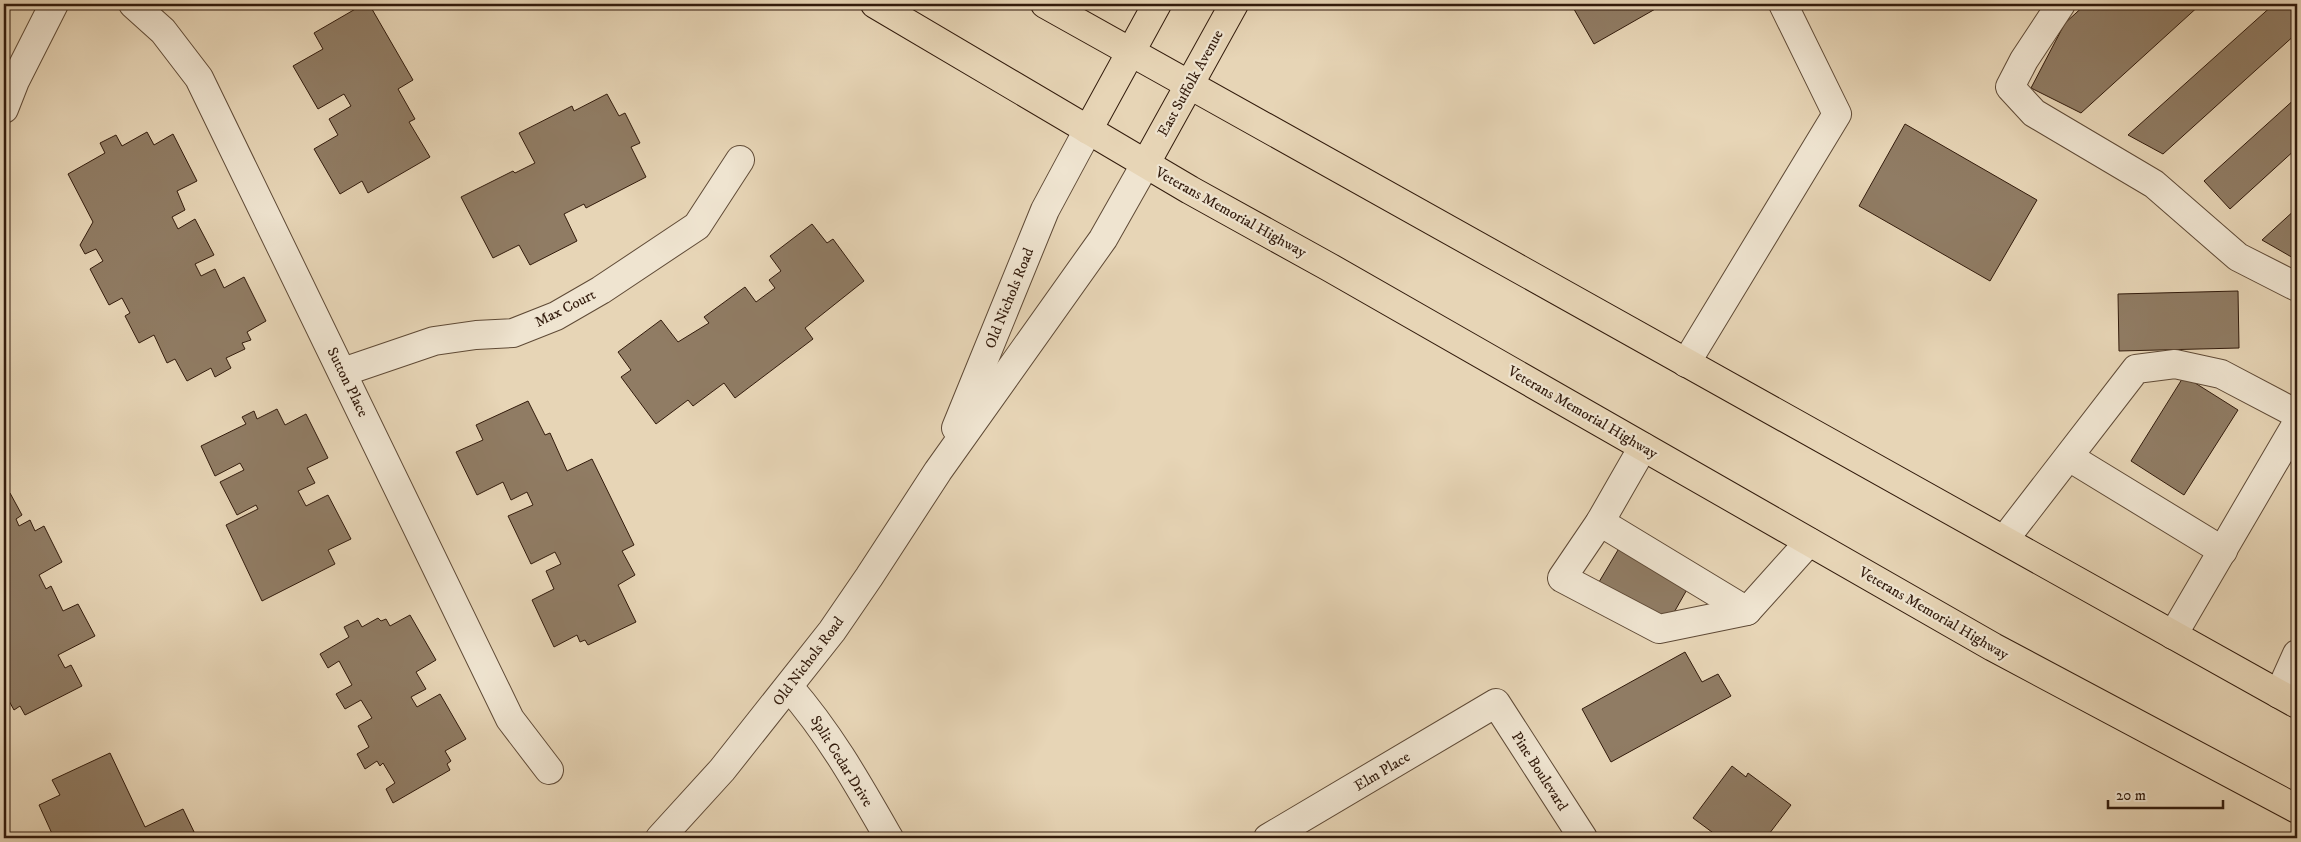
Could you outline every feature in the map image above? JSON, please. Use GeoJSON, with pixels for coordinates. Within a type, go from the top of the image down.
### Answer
{"type":"FeatureCollection","features":[{"type":"Feature","properties":{"kind":"main road","name":"Veterans Memorial Highway"},"geometry":{"type":"LineString","coordinates":[[875,4],[1088,130],[1993,647],[2297,809]]}},
{"type":"Feature","properties":{"kind":"main road"},"geometry":{"type":"LineString","coordinates":[[1044,4],[2288,699]]}},
{"type":"Feature","properties":{"kind":"main road"},"geometry":{"type":"LineString","coordinates":[[1088,130],[1157,4]]}},
{"type":"Feature","properties":{"kind":"main road","name":"East Suffolk Avenue"},"geometry":{"type":"LineString","coordinates":[[1146,163],[1234,4]]}},
{"type":"Feature","properties":{"kind":"street"},"geometry":{"type":"LineString","coordinates":[[4,109],[15,81],[54,4]]}},
{"type":"Feature","properties":{"kind":"street","name":"Sutton Place"},"geometry":{"type":"LineString","coordinates":[[133,4],[163,31],[199,78],[510,719],[549,770]]}},
{"type":"Feature","properties":{"kind":"street"},"geometry":{"type":"LineString","coordinates":[[2061,4],[2024,60],[2010,86],[2034,113],[2154,184],[2238,257],[2297,287]]}},
{"type":"Feature","properties":{"kind":"street"},"geometry":{"type":"LineString","coordinates":[[1686,363],[1837,114],[1783,5]]}},
{"type":"Feature","properties":{"kind":"street","name":"Old Nichols Road"},"geometry":{"type":"LineString","coordinates":[[938,471],[1045,210],[1088,130]]}},
{"type":"Feature","properties":{"kind":"street","name":"Max Court"},"geometry":{"type":"LineString","coordinates":[[343,372],[434,341],[476,335],[513,333],[556,316],[601,290],[697,226],[740,160]]}},
{"type":"Feature","properties":{"kind":"street","name":"Old Nichols Road"},"geometry":{"type":"LineString","coordinates":[[660,838],[722,770],[789,686],[869,577],[938,471],[1103,239],[1146,163]]}},
{"type":"Feature","properties":{"kind":"street"},"geometry":{"type":"LineString","coordinates":[[2004,540],[2136,369],[2175,364],[2221,374],[2297,414]]}},
{"type":"Feature","properties":{"kind":"street"},"geometry":{"type":"LineString","coordinates":[[2174,635],[2297,423]]}},
{"type":"Feature","properties":{"kind":"street"},"geometry":{"type":"LineString","coordinates":[[1643,447],[1600,522],[1562,578],[1659,629],[1747,611],[1809,542]]}},
{"type":"Feature","properties":{"kind":"street"},"geometry":{"type":"LineString","coordinates":[[2069,457],[2223,551]]}},
{"type":"Feature","properties":{"kind":"street"},"geometry":{"type":"LineString","coordinates":[[1600,522],[1747,611]]}},
{"type":"Feature","properties":{"kind":"street"},"geometry":{"type":"LineString","coordinates":[[2288,699],[2297,654]]}},
{"type":"Feature","properties":{"kind":"street","name":"Split Cedar Drive"},"geometry":{"type":"LineString","coordinates":[[789,686],[815,717],[836,748],[889,838]]}},
{"type":"Feature","properties":{"kind":"street","name":"Elm Place"},"geometry":{"type":"LineString","coordinates":[[1268,838],[1496,703]]}},
{"type":"Feature","properties":{"kind":"street","name":"Pine Boulevard"},"geometry":{"type":"LineString","coordinates":[[1496,703],[1584,838]]}},
{"type":"Feature","properties":{"kind":"building"},"geometry":{"type":"Polygon","coordinates":[[[364,4],[369,4],[413,80],[398,89],[415,119],[409,122],[430,157],[368,193],[362,181],[340,194],[314,149],[338,135],[329,119],[351,106],[344,94],[318,109],[293,66],[323,49],[314,33],[364,4]]]}},
{"type":"Feature","properties":{"kind":"building"},"geometry":{"type":"Polygon","coordinates":[[[1571,4],[1664,4],[1594,44],[1571,4]]]}},
{"type":"Feature","properties":{"kind":"building"},"geometry":{"type":"Polygon","coordinates":[[[2086,4],[2201,4],[2081,113],[2031,88],[2065,23],[2086,4]]]}},
{"type":"Feature","properties":{"kind":"building"},"geometry":{"type":"Polygon","coordinates":[[[2274,4],[2297,4],[2297,33],[2163,154],[2128,135],[2274,4]]]}},
{"type":"Feature","properties":{"kind":"building"},"geometry":{"type":"Polygon","coordinates":[[[607,94],[619,116],[625,113],[640,143],[631,147],[646,177],[586,208],[584,204],[564,214],[577,241],[530,265],[519,245],[493,258],[461,197],[513,171],[515,173],[535,163],[519,133],[572,106],[574,111],[607,94]]]}},
{"type":"Feature","properties":{"kind":"building"},"geometry":{"type":"Polygon","coordinates":[[[2297,97],[2297,148],[2230,209],[2204,181],[2297,97]]]}},
{"type":"Feature","properties":{"kind":"building"},"geometry":{"type":"Polygon","coordinates":[[[1905,124],[2037,200],[1990,281],[1859,206],[1905,124]]]}},
{"type":"Feature","properties":{"kind":"building"},"geometry":{"type":"Polygon","coordinates":[[[147,132],[154,145],[173,134],[197,181],[177,191],[185,210],[172,217],[178,229],[195,219],[214,255],[195,264],[201,276],[215,269],[224,288],[244,277],[266,321],[247,332],[251,340],[242,343],[245,349],[226,358],[231,368],[215,377],[211,368],[187,381],[175,359],[167,363],[154,335],[139,343],[125,316],[130,313],[122,298],[109,305],[90,269],[103,261],[96,249],[85,254],[80,245],[93,222],[68,174],[105,153],[100,143],[116,135],[122,146],[147,132]]]}},
{"type":"Feature","properties":{"kind":"building"},"geometry":{"type":"Polygon","coordinates":[[[2297,208],[2297,257],[2295,259],[2262,240],[2297,208]]]}},
{"type":"Feature","properties":{"kind":"building"},"geometry":{"type":"Polygon","coordinates":[[[812,224],[827,243],[833,239],[864,281],[805,328],[813,339],[735,398],[724,383],[693,406],[688,400],[656,424],[621,377],[631,370],[618,352],[661,320],[678,342],[709,323],[704,317],[745,287],[756,302],[775,288],[769,280],[781,271],[770,256],[812,224]]]}},
{"type":"Feature","properties":{"kind":"building"},"geometry":{"type":"Polygon","coordinates":[[[2238,291],[2239,348],[2119,351],[2118,294],[2238,291]]]}},
{"type":"Feature","properties":{"kind":"building"},"geometry":{"type":"Polygon","coordinates":[[[2184,376],[2238,410],[2184,495],[2131,461],[2184,376]]]}},
{"type":"Feature","properties":{"kind":"building"},"geometry":{"type":"Polygon","coordinates":[[[528,401],[545,435],[550,433],[567,471],[592,459],[634,545],[622,551],[635,575],[618,585],[636,622],[588,645],[585,640],[580,642],[577,635],[554,647],[532,600],[554,589],[546,571],[561,564],[555,552],[531,564],[508,516],[533,505],[527,492],[511,500],[503,482],[477,495],[456,452],[483,440],[476,425],[528,401]]]}},
{"type":"Feature","properties":{"kind":"building"},"geometry":{"type":"Polygon","coordinates":[[[277,409],[285,425],[306,414],[328,458],[307,468],[315,483],[298,491],[306,506],[328,495],[351,539],[328,550],[335,564],[262,601],[226,525],[258,509],[256,505],[237,515],[220,482],[244,470],[240,463],[215,476],[201,446],[246,424],[242,417],[254,411],[257,419],[277,409]]]}},
{"type":"Feature","properties":{"kind":"building"},"geometry":{"type":"Polygon","coordinates":[[[4,490],[6,495],[10,493],[22,515],[16,519],[19,526],[30,520],[35,531],[44,526],[62,562],[39,575],[46,589],[51,586],[63,611],[78,604],[95,636],[58,655],[65,668],[71,665],[82,686],[25,715],[20,706],[14,710],[9,701],[4,704],[4,490]]]}},
{"type":"Feature","properties":{"kind":"building"},"geometry":{"type":"Polygon","coordinates":[[[1621,545],[1689,586],[1668,623],[1599,582],[1621,545]]]}},
{"type":"Feature","properties":{"kind":"building"},"geometry":{"type":"Polygon","coordinates":[[[410,615],[436,660],[416,672],[426,689],[411,697],[417,707],[440,694],[466,739],[445,751],[451,761],[447,764],[450,770],[393,803],[386,789],[395,783],[383,763],[380,766],[377,761],[365,769],[357,754],[369,747],[358,726],[372,718],[361,700],[345,709],[336,694],[352,685],[339,661],[328,668],[320,654],[349,637],[344,627],[358,620],[362,627],[378,618],[381,621],[386,619],[390,626],[410,615]]]}},
{"type":"Feature","properties":{"kind":"building"},"geometry":{"type":"Polygon","coordinates":[[[1685,652],[1702,682],[1718,674],[1731,696],[1611,762],[1582,709],[1685,652]]]}},
{"type":"Feature","properties":{"kind":"building"},"geometry":{"type":"Polygon","coordinates":[[[110,753],[145,827],[183,809],[197,838],[54,838],[39,805],[60,795],[52,780],[110,753]]]}},
{"type":"Feature","properties":{"kind":"building"},"geometry":{"type":"Polygon","coordinates":[[[1732,766],[1746,777],[1748,773],[1791,805],[1766,838],[1720,838],[1693,818],[1732,766]]]}}]}
